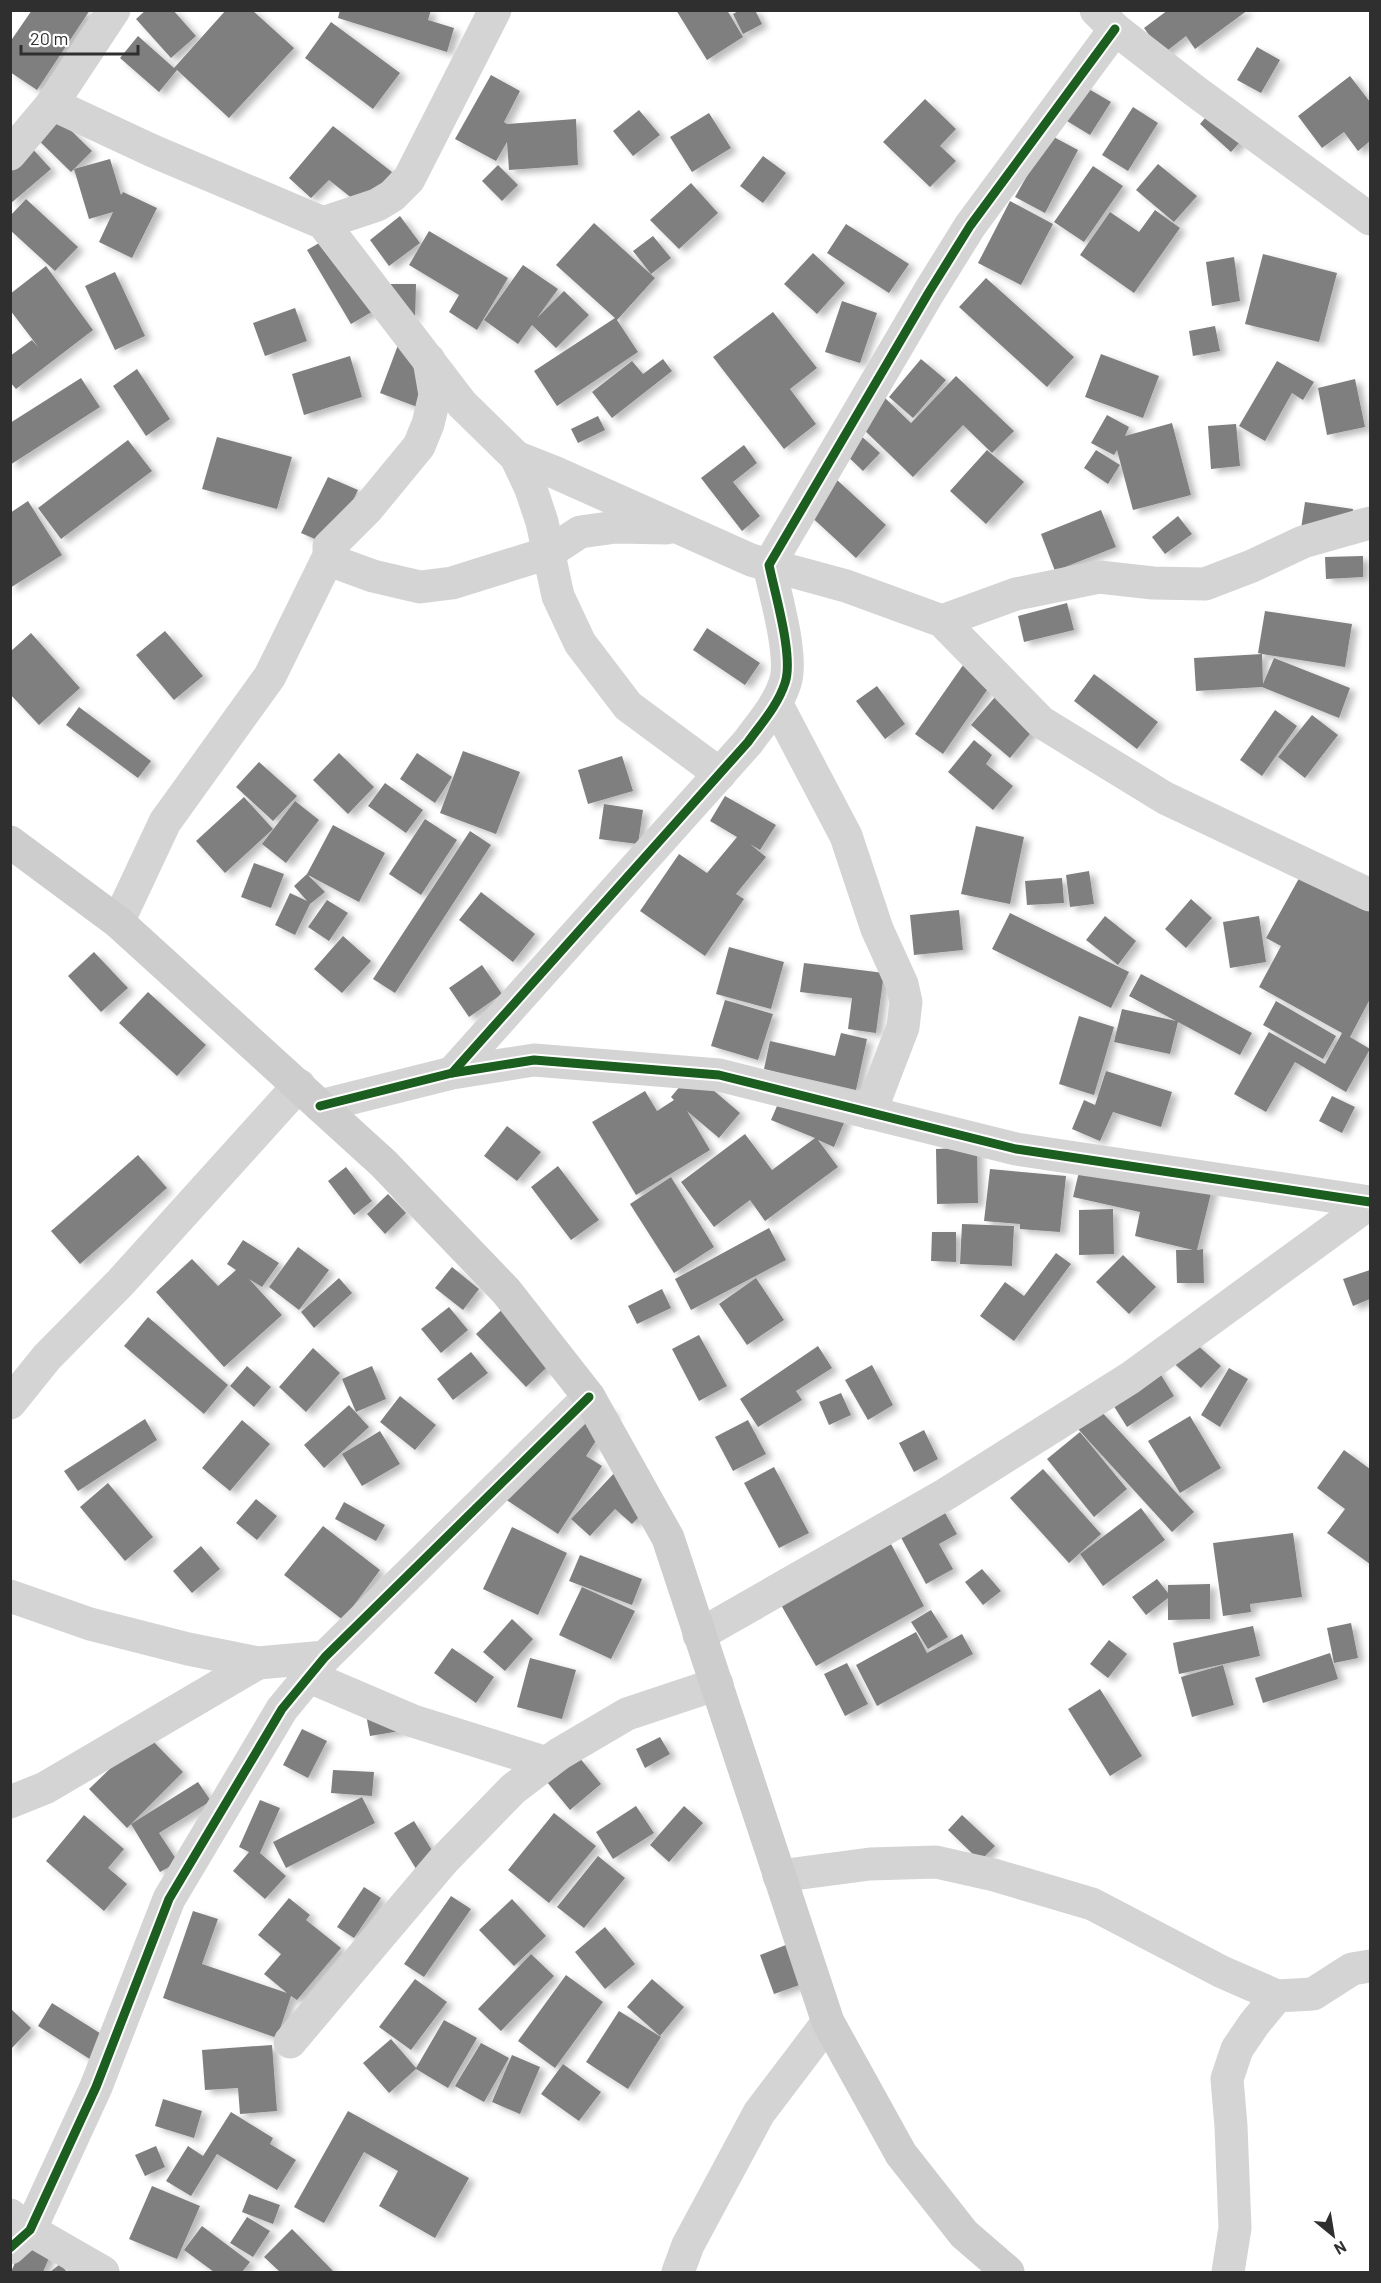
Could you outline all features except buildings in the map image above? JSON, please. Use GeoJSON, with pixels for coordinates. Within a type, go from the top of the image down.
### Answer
{"type":"FeatureCollection","features":[{"type":"Feature","properties":{"kind":"main road"},"geometry":{"type":"LineString","coordinates":[[10,842],[118,922],[383,1163],[506,1291],[589,1397],[668,1538],[828,2022],[901,2154],[964,2234],[1008,2272]]}},
{"type":"Feature","properties":{"kind":"street"},"geometry":{"type":"LineString","coordinates":[[10,154],[52,104],[114,10]]}},
{"type":"Feature","properties":{"kind":"street"},"geometry":{"type":"LineString","coordinates":[[323,223],[377,206],[392,196],[409,179],[495,10]]}},
{"type":"Feature","properties":{"kind":"street"},"geometry":{"type":"LineString","coordinates":[[452,1073],[720,774],[748,742],[776,703],[786,682],[788,658],[769,565],[929,292],[1106,20],[1195,91],[1371,219]]}},
{"type":"Feature","properties":{"kind":"street"},"geometry":{"type":"LineString","coordinates":[[52,104],[153,151],[323,223],[462,404],[516,457],[542,522],[558,596],[580,643],[627,706],[720,774]]}},
{"type":"Feature","properties":{"kind":"street"},"geometry":{"type":"LineString","coordinates":[[118,922],[165,822],[270,676],[329,556],[329,547],[368,508],[419,446],[428,424],[435,395],[429,360]]}},
{"type":"Feature","properties":{"kind":"street"},"geometry":{"type":"LineString","coordinates":[[419,446],[473,414]]}},
{"type":"Feature","properties":{"kind":"street"},"geometry":{"type":"LineString","coordinates":[[516,457],[751,560],[846,586],[942,621],[1041,722],[1166,798],[1371,895]]}},
{"type":"Feature","properties":{"kind":"street"},"geometry":{"type":"LineString","coordinates":[[942,621],[1016,594],[1099,577],[1153,583],[1205,584],[1252,566],[1303,542],[1371,523]]}},
{"type":"Feature","properties":{"kind":"street"},"geometry":{"type":"LineString","coordinates":[[329,556],[340,564],[373,576],[420,587],[452,583],[548,553],[580,532],[615,527],[680,528]]}},
{"type":"Feature","properties":{"kind":"street"},"geometry":{"type":"LineString","coordinates":[[776,703],[846,836],[877,929],[902,984],[906,1002],[903,1027],[870,1113]]}},
{"type":"Feature","properties":{"kind":"street"},"geometry":{"type":"LineString","coordinates":[[10,1403],[47,1357],[309,1095],[534,1060],[719,1075],[1016,1149],[1371,1202]]}},
{"type":"Feature","properties":{"kind":"street"},"geometry":{"type":"LineString","coordinates":[[699,1635],[946,1494],[1130,1378],[1371,1202]]}},
{"type":"Feature","properties":{"kind":"street"},"geometry":{"type":"LineString","coordinates":[[103,2272],[17,2231],[96,2087],[168,1899],[282,1709],[317,1667],[589,1397]]}},
{"type":"Feature","properties":{"kind":"street"},"geometry":{"type":"LineString","coordinates":[[10,1596],[90,1624],[188,1649],[258,1663],[317,1667],[413,1721],[547,1763]]}},
{"type":"Feature","properties":{"kind":"street"},"geometry":{"type":"LineString","coordinates":[[10,1802],[45,1788],[258,1663]]}},
{"type":"Feature","properties":{"kind":"street"},"geometry":{"type":"LineString","coordinates":[[290,2042],[443,1861],[513,1789],[559,1754],[627,1714],[717,1684]]}},
{"type":"Feature","properties":{"kind":"street"},"geometry":{"type":"LineString","coordinates":[[779,1876],[870,1864],[936,1862],[994,1875],[1092,1904],[1222,1972],[1277,1996],[1313,1994],[1352,1969],[1371,1966]]}},
{"type":"Feature","properties":{"kind":"street"},"geometry":{"type":"LineString","coordinates":[[1228,2272],[1235,2228],[1232,2126],[1227,2079],[1237,2049],[1277,1996]]}},
{"type":"Feature","properties":{"kind":"street"},"geometry":{"type":"LineString","coordinates":[[678,2272],[688,2245],[759,2113],[828,2022]]}},
{"type":"Feature","properties":{"kind":"cycle path"},"geometry":{"type":"LineString","coordinates":[[452,1073],[748,742],[774,707],[785,683],[787,658],[783,625],[769,565],[970,226],[1115,29]]}},
{"type":"Feature","properties":{"kind":"cycle path"},"geometry":{"type":"LineString","coordinates":[[320,1106],[452,1073],[534,1060],[719,1075],[1016,1149],[1370,1202]]}},
{"type":"Feature","properties":{"kind":"cycle path"},"geometry":{"type":"LineString","coordinates":[[10,2248],[30,2230],[96,2087],[169,1899],[282,1709],[325,1657],[589,1397]]}}]}
